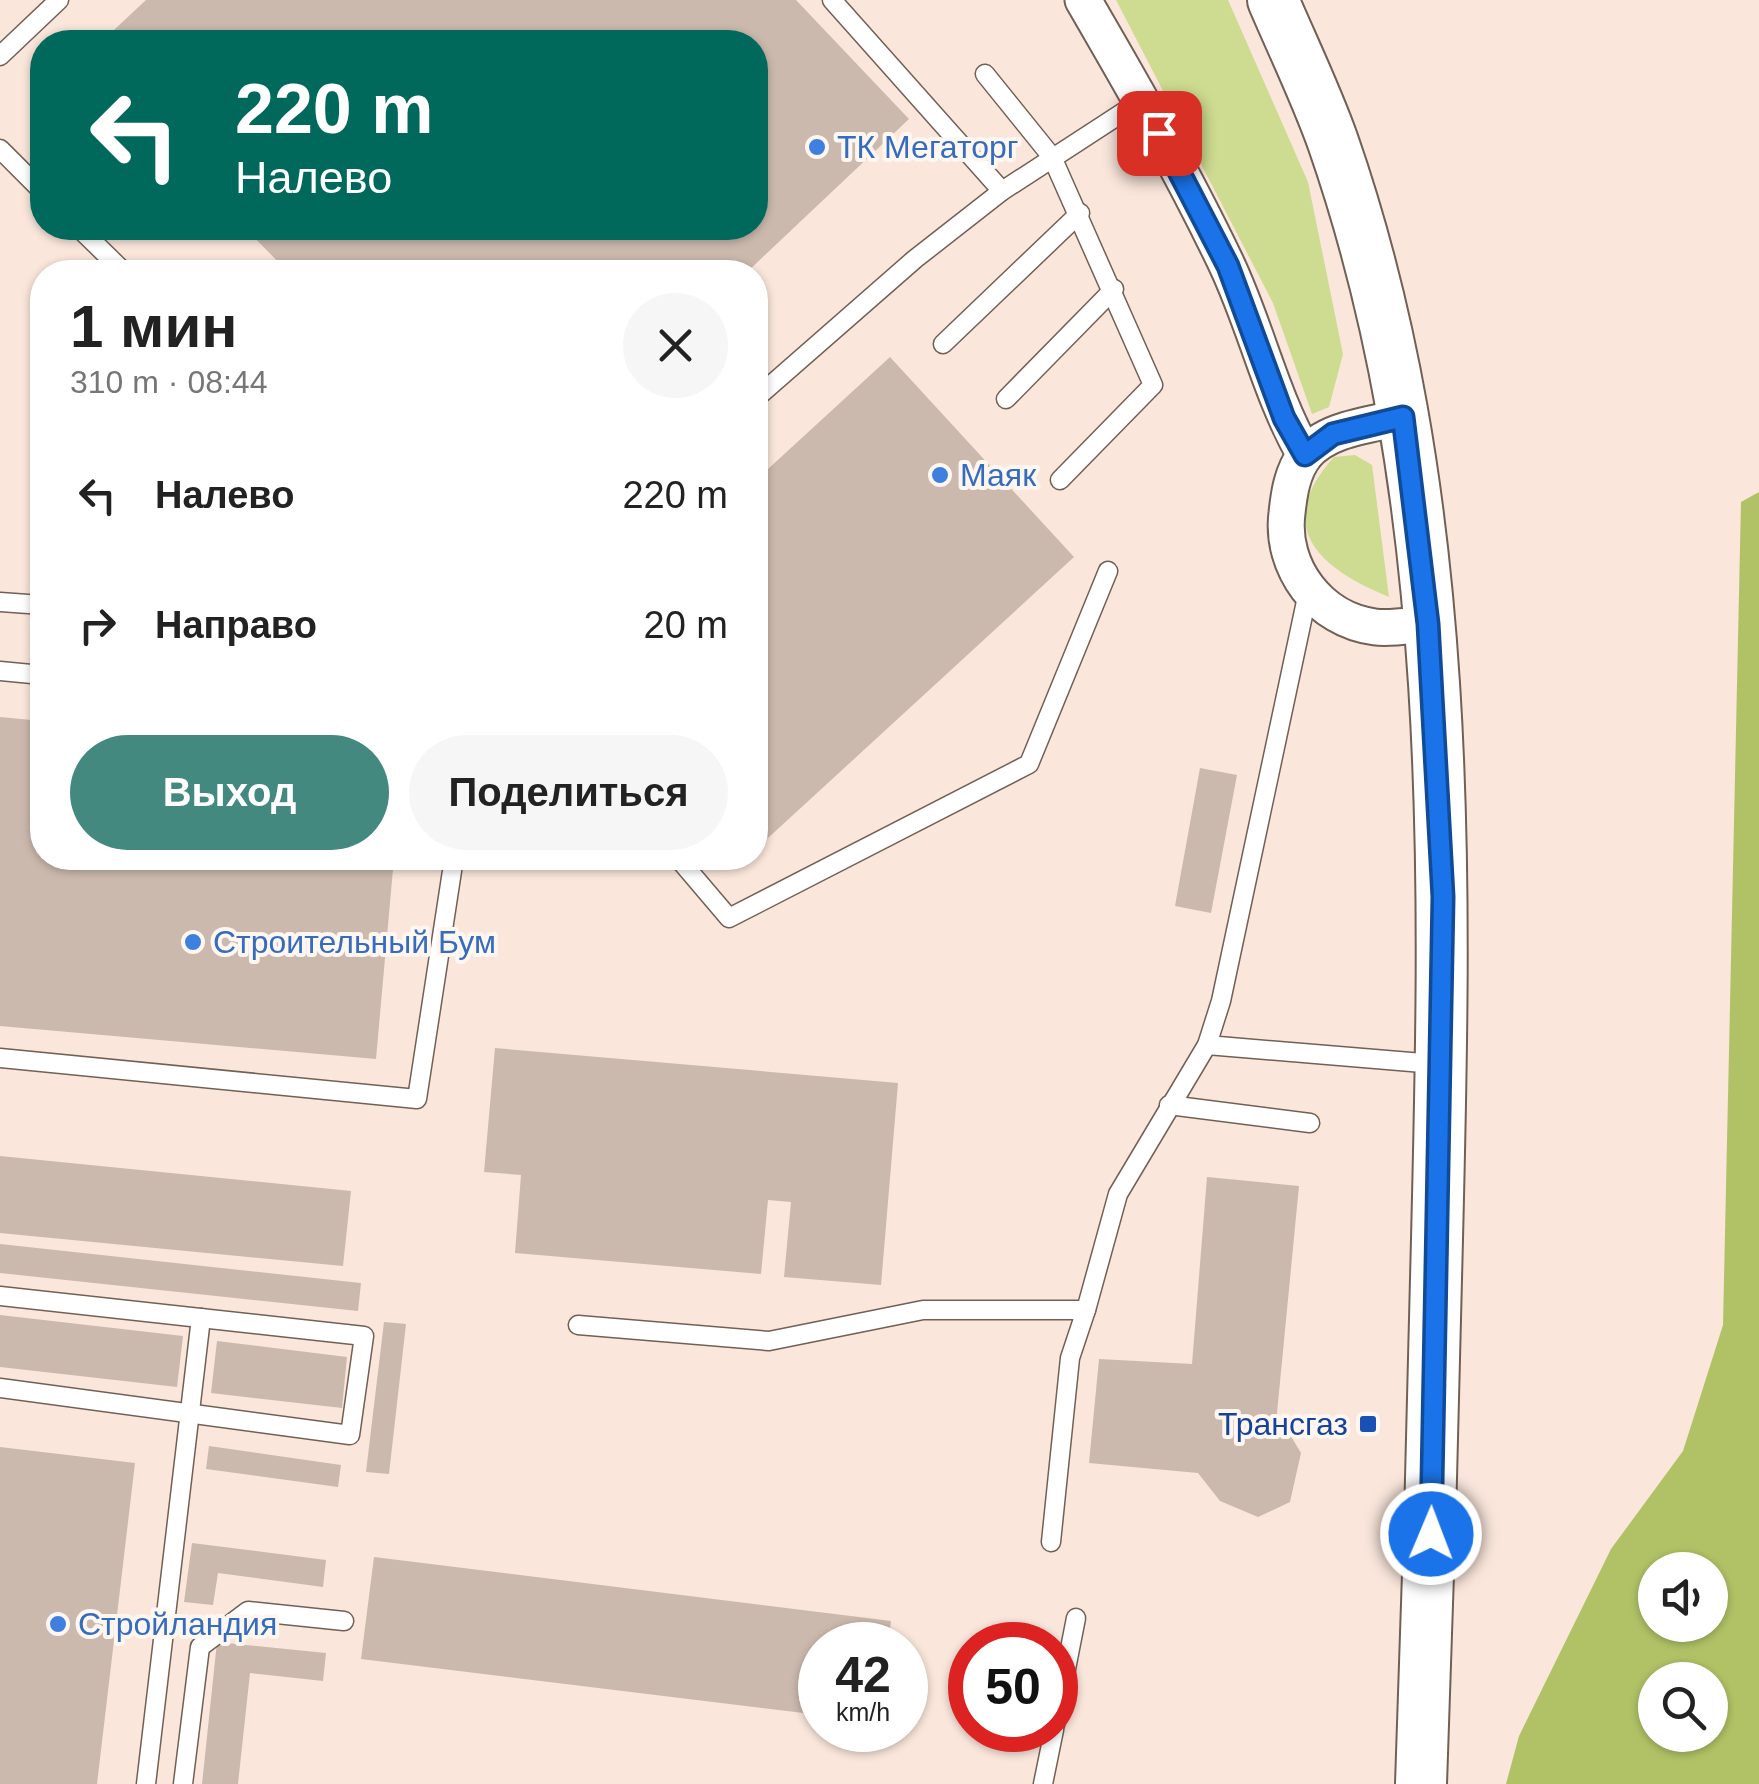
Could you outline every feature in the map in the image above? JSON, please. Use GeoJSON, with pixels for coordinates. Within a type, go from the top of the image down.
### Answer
{"type":"FeatureCollection","features":[{"type":"Feature","properties":{"kind":"main road"},"geometry":{"type":"LineString","coordinates":[[1273,0],[1332,142],[1370,275],[1403,417],[1428,624],[1442,877],[1442,1065],[1421,1784]]}},
{"type":"Feature","properties":{"kind":"street"},"geometry":{"type":"LineString","coordinates":[[1083,0],[1142,100],[1228,266],[1284,418],[1305,455]]}},
{"type":"Feature","properties":{"kind":"street"},"geometry":{"type":"LineString","coordinates":[[1403,417],[1333,434],[1305,455],[1290,484],[1285,526],[1291,565],[1308,592],[1336,612],[1374,627],[1428,624]]}},
{"type":"Feature","properties":{"kind":"lane"},"geometry":{"type":"LineString","coordinates":[[0,56],[60,0]]}},
{"type":"Feature","properties":{"kind":"lane"},"geometry":{"type":"LineString","coordinates":[[832,0],[1002,191]]}},
{"type":"Feature","properties":{"kind":"lane"},"geometry":{"type":"LineString","coordinates":[[985,74],[1052,157],[1114,288],[1153,385],[1060,480]]}},
{"type":"Feature","properties":{"kind":"lane"},"geometry":{"type":"LineString","coordinates":[[768,388],[914,260],[1002,191],[1142,100]]}},
{"type":"Feature","properties":{"kind":"lane"},"geometry":{"type":"LineString","coordinates":[[0,149],[30,179]]}},
{"type":"Feature","properties":{"kind":"lane"},"geometry":{"type":"LineString","coordinates":[[942,344],[1080,213]]}},
{"type":"Feature","properties":{"kind":"lane"},"geometry":{"type":"LineString","coordinates":[[91,240],[112,260]]}},
{"type":"Feature","properties":{"kind":"lane"},"geometry":{"type":"LineString","coordinates":[[1006,399],[1114,288]]}},
{"type":"Feature","properties":{"kind":"lane"},"geometry":{"type":"LineString","coordinates":[[688,870],[729,918],[1028,764],[1108,571]]}},
{"type":"Feature","properties":{"kind":"lane"},"geometry":{"type":"LineString","coordinates":[[1051,1542],[1070,1358],[1118,1194],[1207,1046],[1222,1001],[1308,592]]}},
{"type":"Feature","properties":{"kind":"lane"},"geometry":{"type":"LineString","coordinates":[[0,602],[30,605]]}},
{"type":"Feature","properties":{"kind":"lane"},"geometry":{"type":"LineString","coordinates":[[0,670],[30,673]]}},
{"type":"Feature","properties":{"kind":"lane"},"geometry":{"type":"LineString","coordinates":[[0,1058],[418,1099],[452,870]]}},
{"type":"Feature","properties":{"kind":"lane"},"geometry":{"type":"LineString","coordinates":[[1207,1046],[1442,1065]]}},
{"type":"Feature","properties":{"kind":"lane"},"geometry":{"type":"LineString","coordinates":[[1170,1105],[1310,1123]]}},
{"type":"Feature","properties":{"kind":"lane"},"geometry":{"type":"LineString","coordinates":[[0,1296],[364,1336],[350,1435],[0,1388]]}},
{"type":"Feature","properties":{"kind":"lane"},"geometry":{"type":"LineString","coordinates":[[578,1324],[769,1341],[922,1310],[1086,1310]]}},
{"type":"Feature","properties":{"kind":"lane"},"geometry":{"type":"LineString","coordinates":[[146,1784],[200,1318]]}},
{"type":"Feature","properties":{"kind":"lane"},"geometry":{"type":"LineString","coordinates":[[183,1784],[200,1648],[248,1610],[344,1621]]}},
{"type":"Feature","properties":{"kind":"lane"},"geometry":{"type":"LineString","coordinates":[[1075,1622],[1076,1618]]}},
{"type":"Feature","properties":{"kind":"lane"},"geometry":{"type":"LineString","coordinates":[[1043,1784],[1049,1752]]}},
{"type":"Feature","properties":{"kind":"green space"},"geometry":{"type":"Polygon","coordinates":[[[1116,0],[1228,0],[1308,182],[1343,354],[1329,407],[1312,414],[1273,303],[1116,0]]]}},
{"type":"Feature","properties":{"kind":"green space"},"geometry":{"type":"Polygon","coordinates":[[[1355,455],[1372,465],[1389,597],[1342,573],[1325,559],[1312,543],[1306,525],[1306,504],[1315,482],[1334,457],[1355,455]]]}},
{"type":"Feature","properties":{"kind":"green space"},"geometry":{"type":"Polygon","coordinates":[[[1759,492],[1759,1784],[1506,1784],[1519,1736],[1611,1549],[1683,1451],[1723,1325],[1741,502],[1759,492]]]}},
{"type":"Feature","properties":{"kind":"building","name":"ТК Мегаторг"},"geometry":{"type":"Polygon","coordinates":[[[146,0],[796,0],[909,119],[760,260],[276,260],[257,240],[768,240],[768,30],[114,30],[146,0]]]}},
{"type":"Feature","properties":{"kind":"building"},"geometry":{"type":"Polygon","coordinates":[[[890,357],[1074,557],[768,838],[768,469],[890,357]]]}},
{"type":"Feature","properties":{"kind":"building","name":"Строительный Бум"},"geometry":{"type":"Polygon","coordinates":[[[0,717],[30,720],[30,870],[393,870],[376,1059],[0,1026],[0,717]]]}},
{"type":"Feature","properties":{"kind":"building"},"geometry":{"type":"Polygon","coordinates":[[[1200,768],[1237,775],[1211,913],[1175,906],[1200,768]]]}},
{"type":"Feature","properties":{"kind":"building"},"geometry":{"type":"Polygon","coordinates":[[[495,1048],[898,1083],[881,1285],[784,1277],[791,1202],[768,1200],[761,1274],[515,1253],[521,1175],[484,1172],[495,1048]]]}},
{"type":"Feature","properties":{"kind":"building"},"geometry":{"type":"Polygon","coordinates":[[[0,1156],[351,1191],[343,1266],[0,1233],[0,1156]]]}},
{"type":"Feature","properties":{"kind":"building"},"geometry":{"type":"Polygon","coordinates":[[[1207,1177],[1299,1186],[1277,1413],[1301,1453],[1290,1502],[1258,1517],[1220,1501],[1198,1473],[1089,1463],[1099,1359],[1192,1364],[1207,1177]]]}},
{"type":"Feature","properties":{"kind":"building"},"geometry":{"type":"Polygon","coordinates":[[[0,1244],[361,1283],[358,1311],[0,1273],[0,1244]]]}},
{"type":"Feature","properties":{"kind":"building"},"geometry":{"type":"Polygon","coordinates":[[[0,1315],[183,1336],[177,1387],[0,1367],[0,1315]]]}},
{"type":"Feature","properties":{"kind":"building"},"geometry":{"type":"Polygon","coordinates":[[[384,1322],[406,1324],[389,1474],[366,1472],[384,1322]]]}},
{"type":"Feature","properties":{"kind":"building"},"geometry":{"type":"Polygon","coordinates":[[[217,1341],[347,1357],[342,1408],[211,1393],[217,1341]]]}},
{"type":"Feature","properties":{"kind":"building"},"geometry":{"type":"Polygon","coordinates":[[[209,1446],[341,1465],[338,1487],[206,1469],[209,1446]]]}},
{"type":"Feature","properties":{"kind":"building","name":"Стройландия"},"geometry":{"type":"Polygon","coordinates":[[[0,1447],[135,1463],[97,1784],[0,1784],[0,1447]]]}},
{"type":"Feature","properties":{"kind":"building"},"geometry":{"type":"Polygon","coordinates":[[[192,1543],[326,1560],[323,1587],[218,1573],[213,1605],[184,1602],[192,1543]]]}},
{"type":"Feature","properties":{"kind":"building"},"geometry":{"type":"Polygon","coordinates":[[[374,1557],[891,1621],[798,1622],[798,1712],[361,1659],[374,1557]]]}},
{"type":"Feature","properties":{"kind":"building"},"geometry":{"type":"Polygon","coordinates":[[[217,1642],[326,1653],[323,1681],[250,1673],[238,1784],[202,1784],[217,1642]]]}},
{"type":"Feature","properties":{"kind":"place","name":"ТК Мегаторг"},"geometry":{"type":"Point","coordinates":[817,147]}},
{"type":"Feature","properties":{"kind":"place","name":"Маяк"},"geometry":{"type":"Point","coordinates":[940,475]}},
{"type":"Feature","properties":{"kind":"place","name":"Строительный Бум"},"geometry":{"type":"Point","coordinates":[193,942]}},
{"type":"Feature","properties":{"kind":"place","name":"Трансгаз"},"geometry":{"type":"Point","coordinates":[1368,1424]}},
{"type":"Feature","properties":{"kind":"place","name":"Стройландия"},"geometry":{"type":"Point","coordinates":[58,1624]}},
{"type":"Feature","properties":{"kind":"route"},"geometry":{"type":"LineString","coordinates":[[1159,133],[1228,266],[1284,418],[1305,455],[1333,434],[1403,417],[1428,624],[1440,781],[1443,897],[1431,1534]]}}]}
